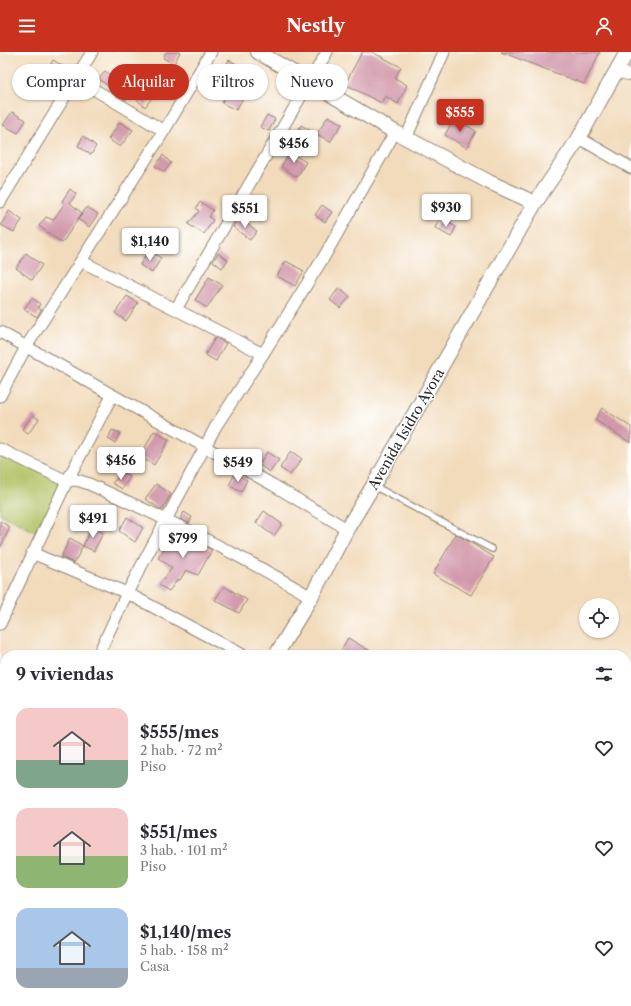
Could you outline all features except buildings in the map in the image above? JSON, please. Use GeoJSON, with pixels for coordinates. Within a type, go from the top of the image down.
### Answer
{"type":"FeatureCollection","features":[{"type":"Feature","properties":{"kind":"street"},"geometry":{"type":"LineString","coordinates":[[84,64],[92,52]]}},
{"type":"Feature","properties":{"kind":"street"},"geometry":{"type":"LineString","coordinates":[[0,396],[26,347],[164,131],[212,52]]}},
{"type":"Feature","properties":{"kind":"street"},"geometry":{"type":"LineString","coordinates":[[258,52],[280,64]]}},
{"type":"Feature","properties":{"kind":"street"},"geometry":{"type":"LineString","coordinates":[[320,64],[327,52]]}},
{"type":"Feature","properties":{"kind":"street"},"geometry":{"type":"LineString","coordinates":[[100,650],[127,593],[204,447],[229,405],[264,354],[325,254],[401,135],[444,52]]}},
{"type":"Feature","properties":{"kind":"street","name":"Avenida Isidro Ayora"},"geometry":{"type":"LineString","coordinates":[[279,650],[311,597],[347,529],[374,486],[535,203],[579,138],[627,52]]}},
{"type":"Feature","properties":{"kind":"street"},"geometry":{"type":"LineString","coordinates":[[616,72],[631,75]]}},
{"type":"Feature","properties":{"kind":"street"},"geometry":{"type":"LineString","coordinates":[[100,93],[164,131]]}},
{"type":"Feature","properties":{"kind":"street"},"geometry":{"type":"LineString","coordinates":[[0,202],[62,100]]}},
{"type":"Feature","properties":{"kind":"street"},"geometry":{"type":"LineString","coordinates":[[176,309],[299,100]]}},
{"type":"Feature","properties":{"kind":"street"},"geometry":{"type":"LineString","coordinates":[[342,100],[401,135],[489,182],[535,203]]}},
{"type":"Feature","properties":{"kind":"street"},"geometry":{"type":"LineString","coordinates":[[579,138],[631,168]]}},
{"type":"Feature","properties":{"kind":"street"},"geometry":{"type":"LineString","coordinates":[[81,261],[264,354]]}},
{"type":"Feature","properties":{"kind":"street"},"geometry":{"type":"LineString","coordinates":[[0,332],[273,485],[347,529]]}},
{"type":"Feature","properties":{"kind":"street"},"geometry":{"type":"LineString","coordinates":[[0,624],[67,481],[112,396]]}},
{"type":"Feature","properties":{"kind":"street"},"geometry":{"type":"LineString","coordinates":[[0,449],[67,481],[77,480],[89,484],[167,519],[266,570],[311,597]]}},
{"type":"Feature","properties":{"kind":"street"},"geometry":{"type":"LineString","coordinates":[[32,553],[127,593],[234,650]]}},
{"type":"Feature","properties":{"kind":"lane"},"geometry":{"type":"LineString","coordinates":[[374,486],[492,549]]}},
{"type":"Feature","properties":{"kind":"green space"},"geometry":{"type":"Polygon","coordinates":[[[0,451],[63,484],[37,533],[0,514],[0,451]]]}}]}
